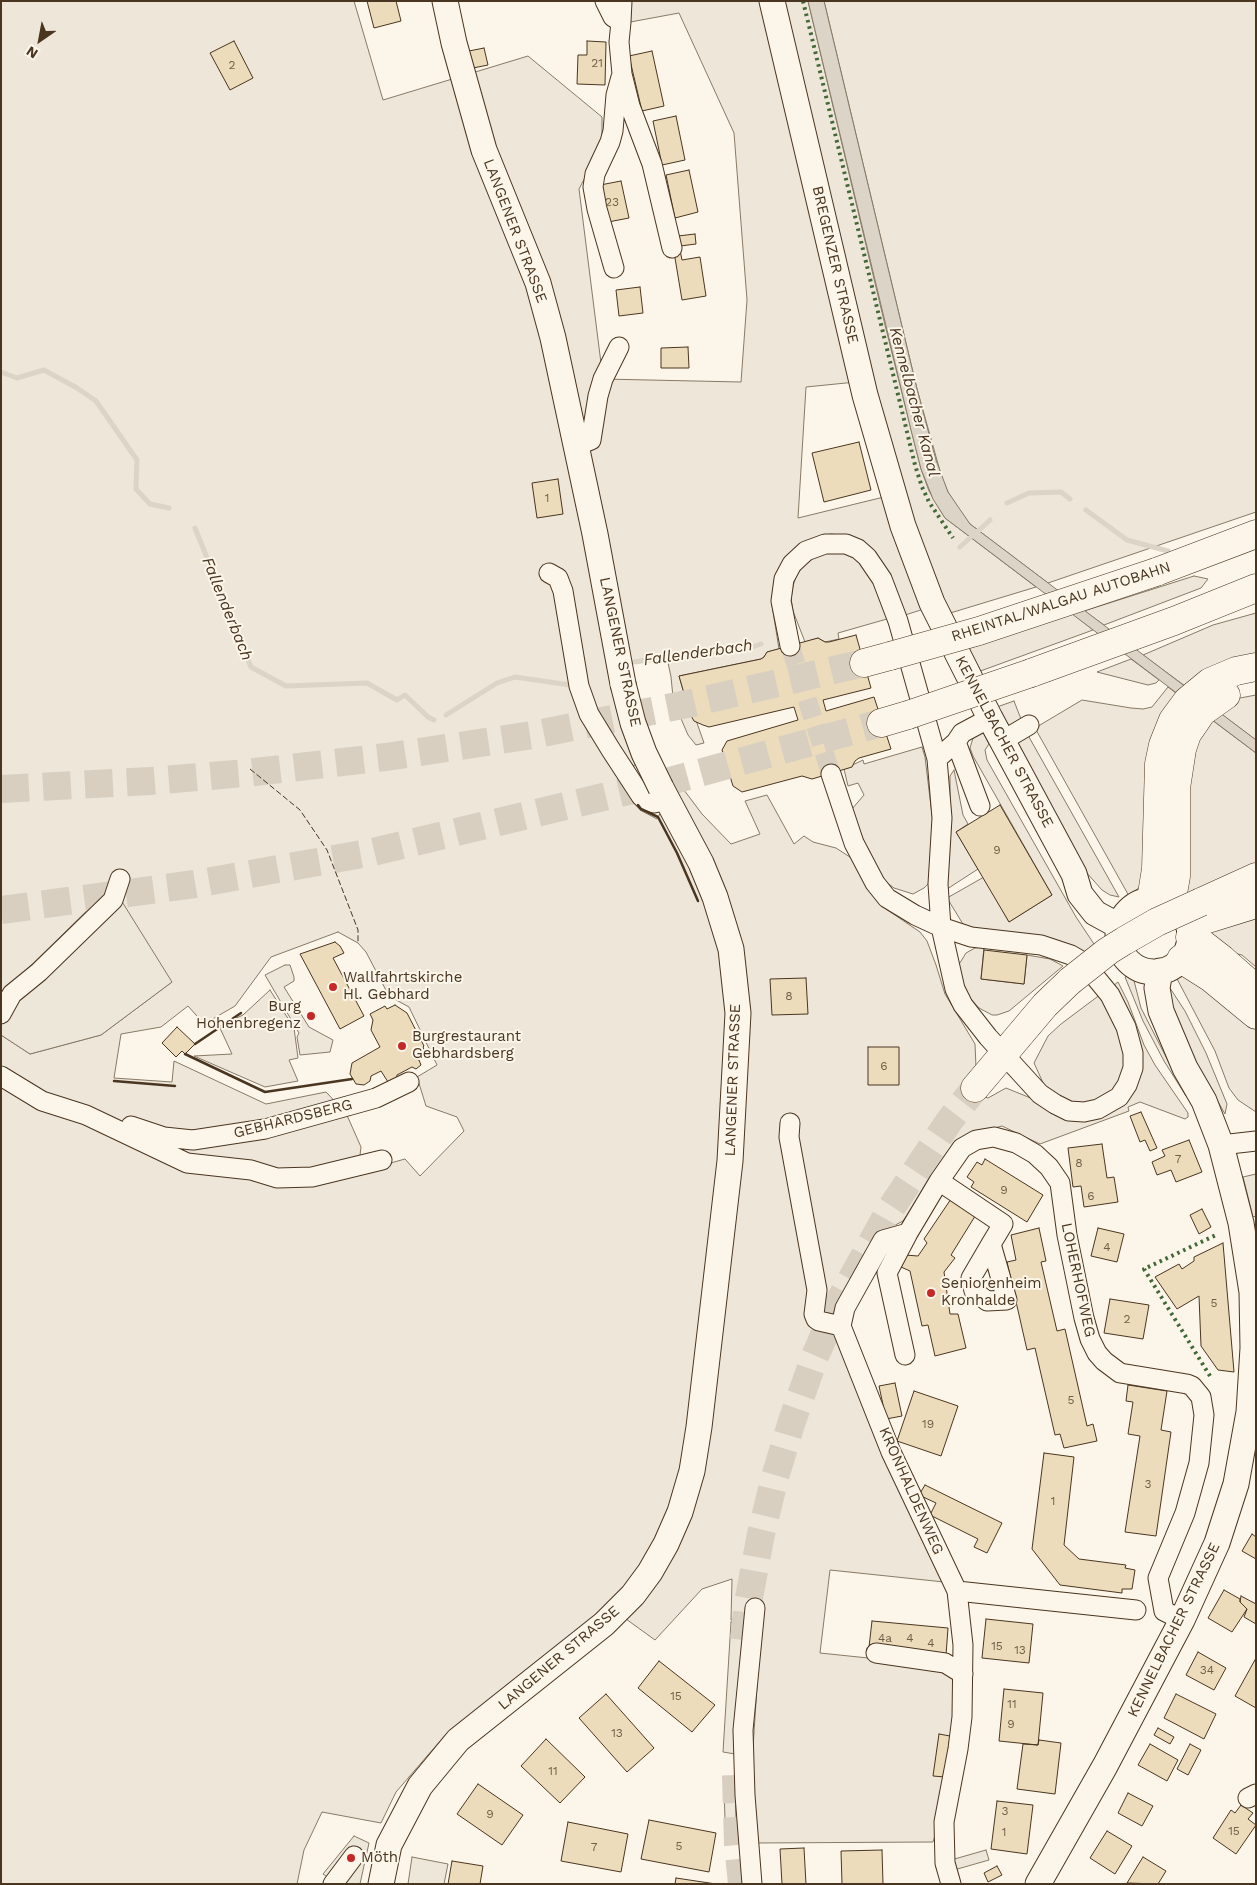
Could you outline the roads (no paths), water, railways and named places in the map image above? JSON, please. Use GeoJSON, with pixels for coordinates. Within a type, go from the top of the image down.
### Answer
{"type":"FeatureCollection","features":[{"type":"Feature","properties":{"kind":"highway","name":"RHEINTAL/WALGAU AUTOBAHN"},"geometry":{"type":"LineString","coordinates":[[864,663],[979,630],[1156,572],[1213,552],[1256,534]]}},
{"type":"Feature","properties":{"kind":"highway"},"geometry":{"type":"LineString","coordinates":[[882,723],[1031,673],[1174,621],[1256,588]]}},
{"type":"Feature","properties":{"kind":"highway"},"geometry":{"type":"LineString","coordinates":[[1142,910],[1176,876],[1178,767],[1188,734],[1187,715],[1202,712],[1219,677],[1236,671],[1256,668]]}},
{"type":"Feature","properties":{"kind":"highway"},"geometry":{"type":"LineString","coordinates":[[1210,693],[1232,692],[1256,686]]}},
{"type":"Feature","properties":{"kind":"highway"},"geometry":{"type":"LineString","coordinates":[[1185,936],[1256,877]]}},
{"type":"Feature","properties":{"kind":"highway"},"geometry":{"type":"LineString","coordinates":[[1185,936],[1256,886]]}},
{"type":"Feature","properties":{"kind":"highway"},"geometry":{"type":"LineString","coordinates":[[1185,936],[1256,904]]}},
{"type":"Feature","properties":{"kind":"highway"},"geometry":{"type":"LineString","coordinates":[[975,1088],[1045,1005],[1075,987],[1108,951],[1164,919],[1185,936],[1204,945],[1222,958],[1256,989]]}},
{"type":"Feature","properties":{"kind":"highway"},"geometry":{"type":"LineString","coordinates":[[1185,936],[1211,978],[1256,1015]]}},
{"type":"Feature","properties":{"kind":"main road","name":"LANGENER STRASSE"},"geometry":{"type":"LineString","coordinates":[[381,1884],[389,1845],[420,1786],[458,1740],[604,1624],[633,1595],[650,1572],[666,1544],[680,1512],[692,1471],[699,1427],[730,1161],[738,1013],[731,949],[715,897],[701,863],[644,753],[633,723],[623,684],[595,534],[554,338],[538,283],[484,150],[454,43],[445,1]]}},
{"type":"Feature","properties":{"kind":"main road","name":"BREGENZER STRASSE"},"geometry":{"type":"LineString","coordinates":[[772,1],[865,396],[903,526]]}},
{"type":"Feature","properties":{"kind":"main road","name":"KENNELBACHER STRASSE"},"geometry":{"type":"LineString","coordinates":[[903,526],[932,603],[1002,741],[1074,874],[1099,899],[1142,910],[1182,914],[1188,924],[1185,936],[1157,988],[1158,998],[1161,1010],[1185,1068],[1204,1101],[1221,1145],[1241,1223],[1252,1292],[1254,1348],[1249,1412],[1236,1484],[1217,1543],[1182,1620],[1105,1766],[1038,1884]]}},
{"type":"Feature","properties":{"kind":"main road"},"geometry":{"type":"LineString","coordinates":[[1142,910],[1118,934],[1123,954],[1130,962],[1185,936]]}},
{"type":"Feature","properties":{"kind":"street"},"geometry":{"type":"LineString","coordinates":[[605,1],[613,17],[620,22]]}},
{"type":"Feature","properties":{"kind":"street"},"geometry":{"type":"LineString","coordinates":[[622,1],[620,22],[622,74],[630,106],[652,164],[672,248]]}},
{"type":"Feature","properties":{"kind":"street"},"geometry":{"type":"LineString","coordinates":[[614,268],[592,187],[595,174],[613,132],[616,95],[622,74]]}},
{"type":"Feature","properties":{"kind":"street"},"geometry":{"type":"LineString","coordinates":[[576,446],[591,440],[598,396],[603,379],[619,347]]}},
{"type":"Feature","properties":{"kind":"street"},"geometry":{"type":"LineString","coordinates":[[790,646],[781,602],[784,579],[792,564],[806,551],[825,544],[846,544],[858,549],[876,568],[895,612],[937,759],[942,818],[938,884],[941,927],[955,989],[963,1005],[1011,1046],[1040,1094],[1055,1104],[1069,1111],[1084,1112],[1098,1109],[1119,1097],[1127,1085],[1133,1068],[1130,1040],[1119,1011],[1110,995],[1082,962],[1070,955],[1041,945],[971,937],[941,927],[896,904],[888,898],[875,882],[854,843],[831,774]]}},
{"type":"Feature","properties":{"kind":"street"},"geometry":{"type":"LineString","coordinates":[[549,573],[558,578],[563,591],[579,686],[590,714],[641,796],[645,800],[654,803],[664,794]]}},
{"type":"Feature","properties":{"kind":"street"},"geometry":{"type":"LineString","coordinates":[[937,759],[956,742],[962,733],[990,718]]}},
{"type":"Feature","properties":{"kind":"street"},"geometry":{"type":"LineString","coordinates":[[1002,741],[1029,725]]}},
{"type":"Feature","properties":{"kind":"street"},"geometry":{"type":"LineString","coordinates":[[956,742],[980,806]]}},
{"type":"Feature","properties":{"kind":"street"},"geometry":{"type":"LineString","coordinates":[[1,1014],[12,994],[39,972],[110,904],[120,879]]}},
{"type":"Feature","properties":{"kind":"street","name":"GEBHARDSBERG"},"geometry":{"type":"LineString","coordinates":[[1,1076],[42,1101],[164,1136],[194,1140],[273,1127],[376,1098],[410,1082]]}},
{"type":"Feature","properties":{"kind":"street","name":"GEBHARDSBERG"},"geometry":{"type":"LineString","coordinates":[[86,1115],[186,1163],[252,1170],[277,1178],[312,1177],[382,1160]]}},
{"type":"Feature","properties":{"kind":"street"},"geometry":{"type":"LineString","coordinates":[[790,1123],[789,1137],[818,1290],[814,1314],[816,1319],[841,1326],[845,1308],[883,1240],[908,1233]]}},
{"type":"Feature","properties":{"kind":"street","name":"LOHERHOFWEG"},"geometry":{"type":"LineString","coordinates":[[904,1355],[887,1273],[939,1181],[962,1148],[976,1140],[994,1136],[1016,1143],[1035,1154],[1049,1167],[1060,1183],[1067,1235],[1084,1318],[1090,1339],[1097,1353],[1120,1373],[1188,1384],[1201,1397],[1204,1415],[1198,1463],[1185,1513],[1158,1578],[1164,1611],[1182,1620]]}},
{"type":"Feature","properties":{"kind":"street"},"geometry":{"type":"LineString","coordinates":[[1221,1145],[1248,1140],[1256,1141]]}},
{"type":"Feature","properties":{"kind":"street"},"geometry":{"type":"LineString","coordinates":[[939,1181],[1003,1224],[991,1244]]}},
{"type":"Feature","properties":{"kind":"street","name":"KRONHALDENWEG"},"geometry":{"type":"LineString","coordinates":[[841,1326],[858,1365],[890,1452],[957,1591],[963,1645],[962,1716],[958,1749],[944,1822],[945,1863],[951,1884]]}},
{"type":"Feature","properties":{"kind":"street"},"geometry":{"type":"LineString","coordinates":[[957,1591],[1136,1610]]}},
{"type":"Feature","properties":{"kind":"street"},"geometry":{"type":"LineString","coordinates":[[752,1884],[745,1795],[743,1730],[755,1608]]}},
{"type":"Feature","properties":{"kind":"street"},"geometry":{"type":"LineString","coordinates":[[876,1653],[945,1663],[963,1674]]}},
{"type":"Feature","properties":{"kind":"street"},"geometry":{"type":"LineString","coordinates":[[333,1884],[354,1856]]}},
{"type":"Feature","properties":{"kind":"water","name":"Kennelbacher Kanal"},"geometry":{"type":"Polygon","coordinates":[[[808,1],[824,1],[917,389],[936,460],[948,492],[970,524],[1256,740],[1256,753],[945,518],[933,499],[921,469],[911,430],[808,1]]]}},
{"type":"Feature","properties":{"kind":"waterway","name":"Fallenderbach"},"geometry":{"type":"LineString","coordinates":[[1,372],[17,378],[44,370],[96,401],[137,460],[136,489],[150,504],[169,508]]}},
{"type":"Feature","properties":{"kind":"waterway","name":"Fallenderbach"},"geometry":{"type":"LineString","coordinates":[[1007,503],[1029,493],[1061,492],[1070,499]]}},
{"type":"Feature","properties":{"kind":"waterway","name":"Fallenderbach"},"geometry":{"type":"LineString","coordinates":[[1086,510],[1127,540],[1168,551]]}},
{"type":"Feature","properties":{"kind":"waterway","name":"Fallenderbach"},"geometry":{"type":"LineString","coordinates":[[977,532],[990,520]]}},
{"type":"Feature","properties":{"kind":"waterway","name":"Fallenderbach"},"geometry":{"type":"LineString","coordinates":[[195,528],[251,667],[286,686],[367,683],[397,700],[405,695],[428,717],[434,720]]}},
{"type":"Feature","properties":{"kind":"waterway","name":"Fallenderbach"},"geometry":{"type":"LineString","coordinates":[[960,547],[970,538]]}},
{"type":"Feature","properties":{"kind":"waterway","name":"Fallenderbach"},"geometry":{"type":"LineString","coordinates":[[634,662],[752,647],[761,644]]}},
{"type":"Feature","properties":{"kind":"waterway","name":"Fallenderbach"},"geometry":{"type":"LineString","coordinates":[[446,715],[497,683],[515,677],[570,685]]}},
{"type":"Feature","properties":{"kind":"tunnel"},"geometry":{"type":"LineString","coordinates":[[790,646],[831,774]]}},
{"type":"Feature","properties":{"kind":"tunnel"},"geometry":{"type":"LineString","coordinates":[[1,789],[150,781],[246,773],[386,757],[533,735],[692,703],[864,663]]}},
{"type":"Feature","properties":{"kind":"tunnel"},"geometry":{"type":"LineString","coordinates":[[1,910],[195,884],[373,852],[670,781],[881,723]]}},
{"type":"Feature","properties":{"kind":"tunnel"},"geometry":{"type":"LineString","coordinates":[[744,1640],[748,1603],[761,1534],[775,1477],[815,1356],[840,1300],[891,1208],[950,1120],[975,1088]]}},
{"type":"Feature","properties":{"kind":"tunnel"},"geometry":{"type":"LineString","coordinates":[[736,1775],[738,1844],[742,1884]]}},
{"type":"Feature","properties":{"kind":"place","name":"Wallfahrtskirche Hl. Gebhard"},"geometry":{"type":"Point","coordinates":[333,987]}},
{"type":"Feature","properties":{"kind":"place","name":"Burg Hohenbregenz"},"geometry":{"type":"Point","coordinates":[311,1016]}},
{"type":"Feature","properties":{"kind":"place","name":"Burgrestaurant Gebhardsberg"},"geometry":{"type":"Point","coordinates":[402,1046]}},
{"type":"Feature","properties":{"kind":"place","name":"Seniorenheim Kronhalde"},"geometry":{"type":"Point","coordinates":[931,1293]}},
{"type":"Feature","properties":{"kind":"place","name":"Möth"},"geometry":{"type":"Point","coordinates":[351,1858]}}]}
